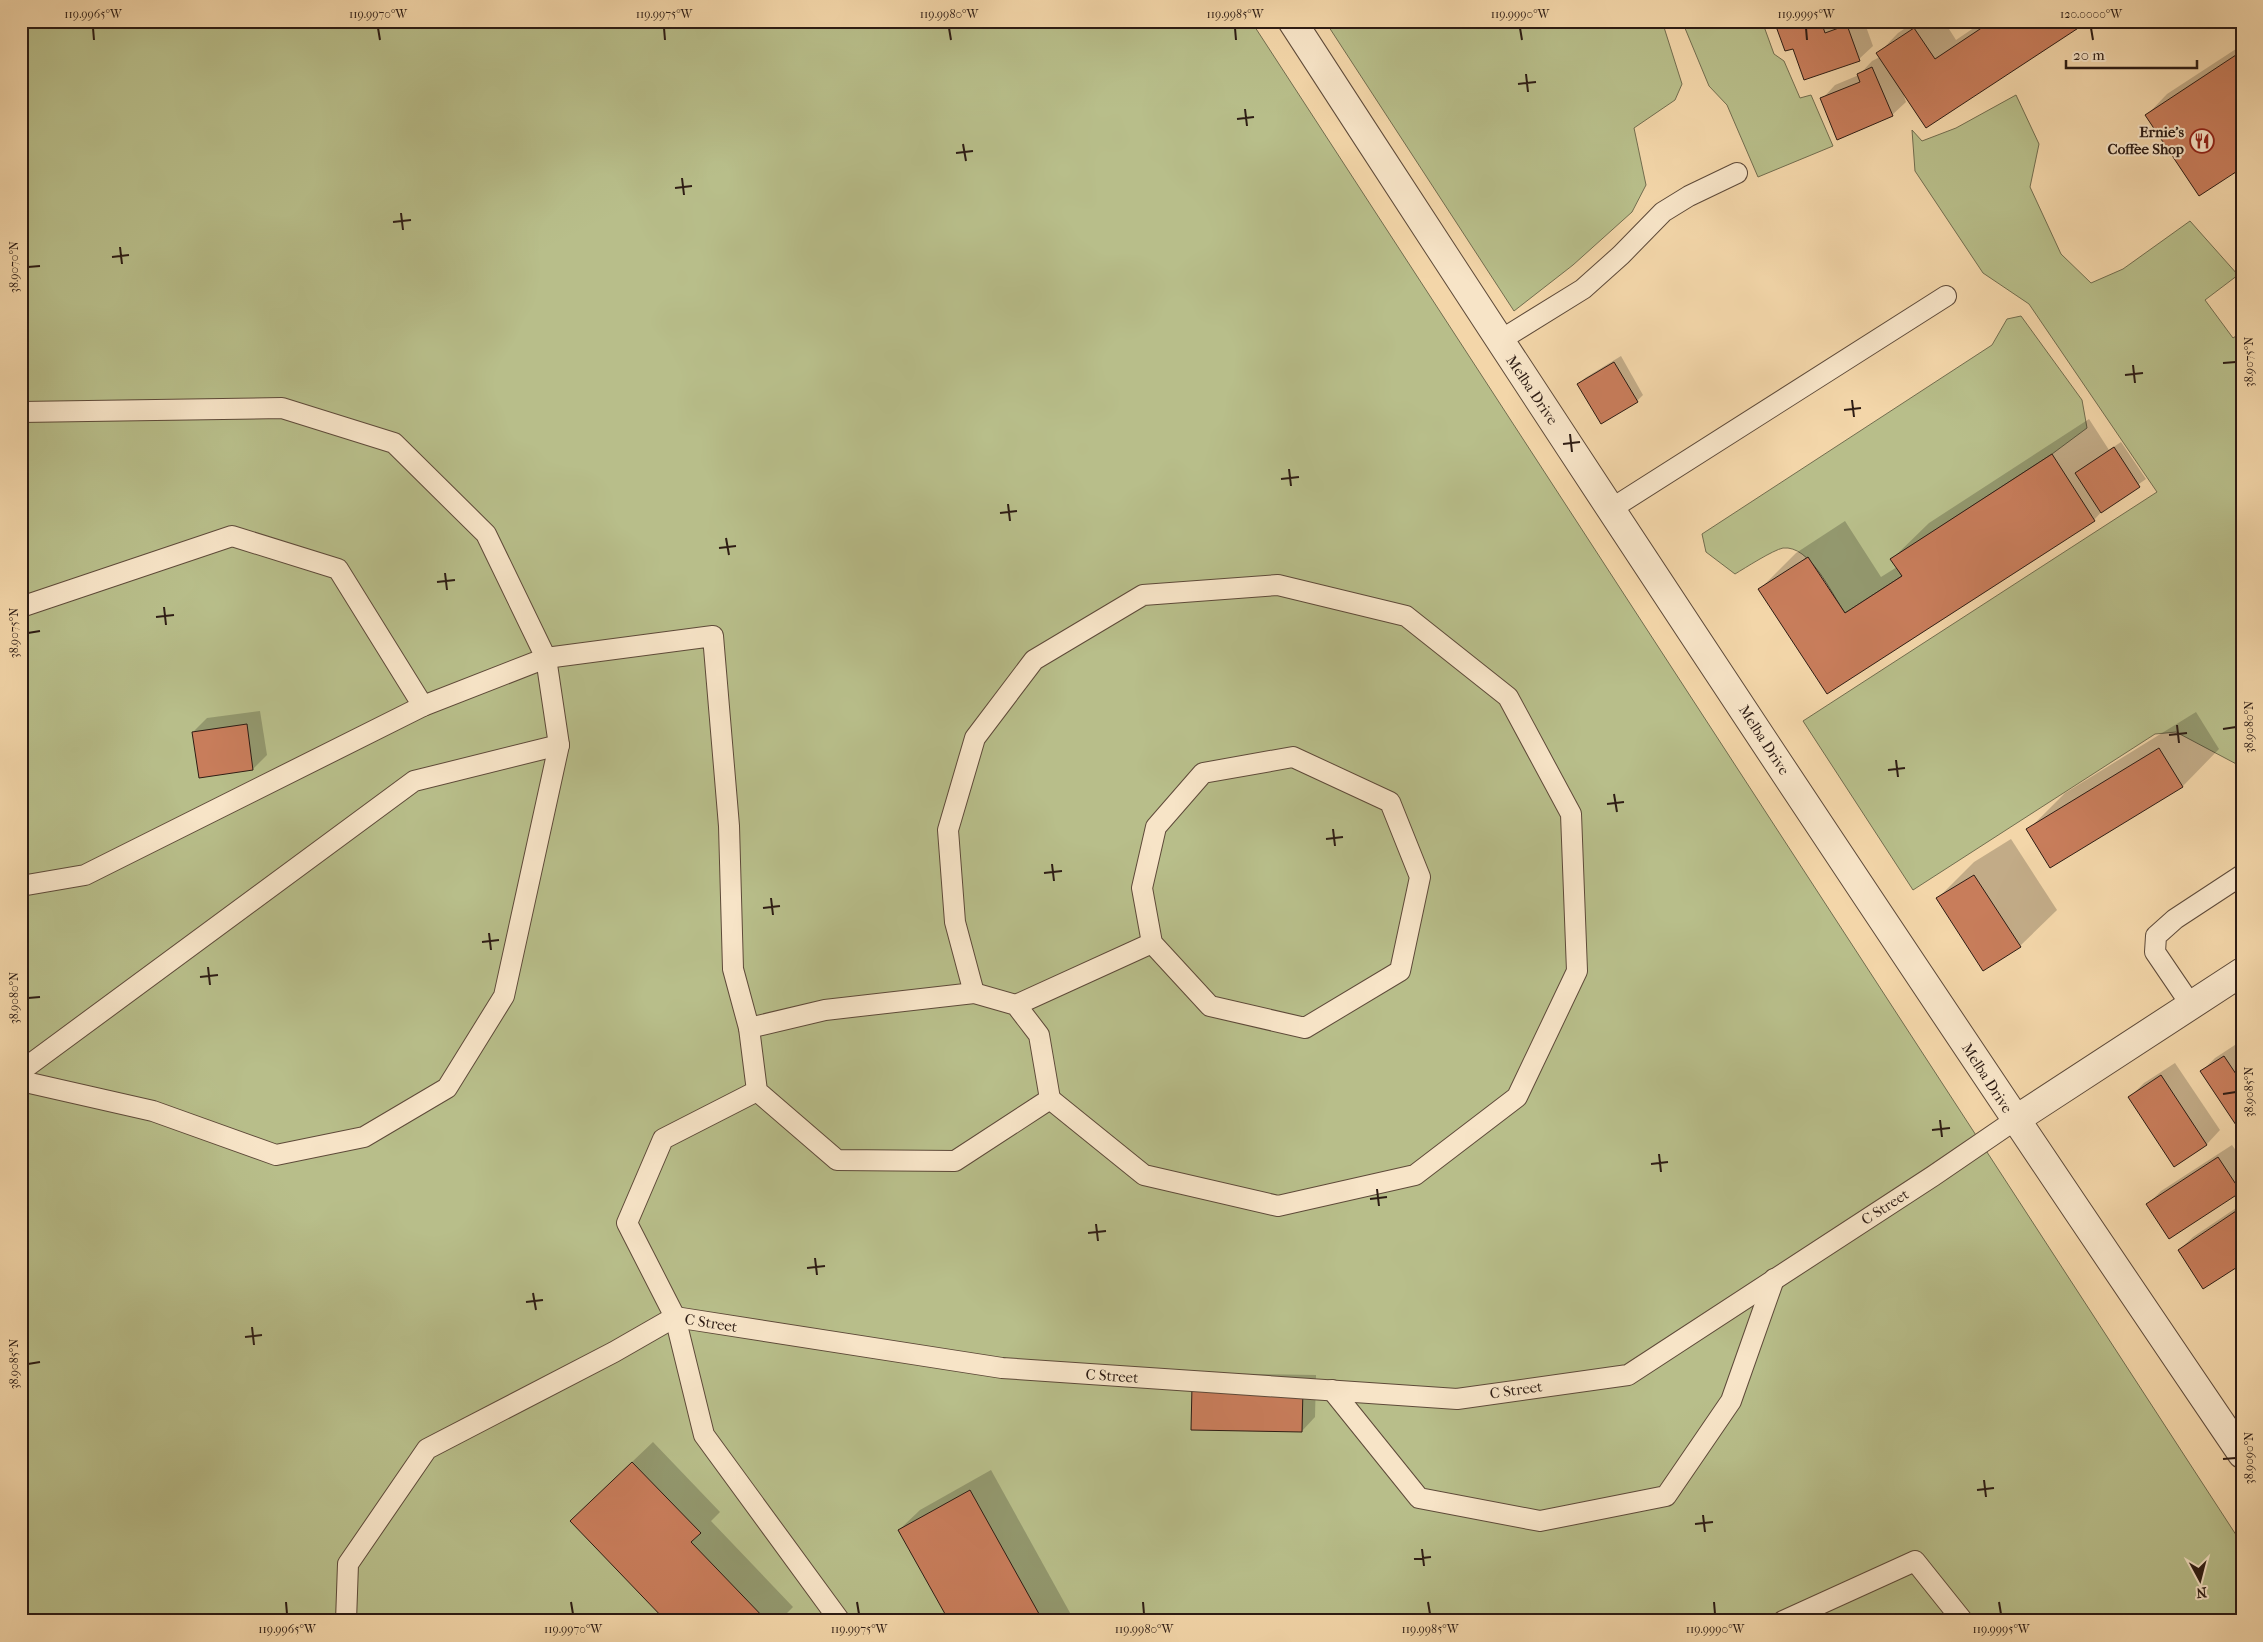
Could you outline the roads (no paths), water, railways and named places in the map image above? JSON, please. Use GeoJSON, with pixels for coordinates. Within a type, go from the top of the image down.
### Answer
{"type":"FeatureCollection","features":[{"type":"Feature","properties":{"kind":"street","name":"Melba Drive"},"geometry":{"type":"LineString","coordinates":[[1292,21],[1499,341],[2015,1120],[2242,1454]]}},
{"type":"Feature","properties":{"kind":"street","name":"C Street"},"geometry":{"type":"LineString","coordinates":[[2015,1120],[2242,972]]}},
{"type":"Feature","properties":{"kind":"lane"},"geometry":{"type":"LineString","coordinates":[[1499,341],[1583,289],[1621,255],[1663,212],[1689,196],[1737,173]]}},
{"type":"Feature","properties":{"kind":"lane"},"geometry":{"type":"LineString","coordinates":[[1611,509],[1946,296]]}},
{"type":"Feature","properties":{"kind":"lane"},"geometry":{"type":"LineString","coordinates":[[21,412],[282,408],[394,443],[486,534],[546,658],[559,745],[504,996],[447,1088],[364,1137],[276,1155],[152,1111],[21,1080]]}},
{"type":"Feature","properties":{"kind":"lane"},"geometry":{"type":"LineString","coordinates":[[21,607],[232,536],[338,569],[423,706]]}},
{"type":"Feature","properties":{"kind":"lane"},"geometry":{"type":"LineString","coordinates":[[749,1028],[825,1010],[974,993],[1016,1005],[1039,1035],[1050,1099],[1144,1175],[1278,1206],[1415,1175],[1517,1097],[1577,971],[1571,814],[1508,697],[1406,616],[1278,585],[1143,595],[1034,660],[975,738],[948,830],[955,922],[974,993]]}},
{"type":"Feature","properties":{"kind":"lane"},"geometry":{"type":"LineString","coordinates":[[21,886],[85,875],[423,706],[546,658],[713,636],[729,826],[732,969],[749,1028],[757,1091],[837,1160],[955,1161],[1050,1099]]}},
{"type":"Feature","properties":{"kind":"lane"},"geometry":{"type":"LineString","coordinates":[[21,1071],[414,781],[559,745]]}},
{"type":"Feature","properties":{"kind":"lane"},"geometry":{"type":"LineString","coordinates":[[1293,756],[1390,802],[1420,877],[1400,971],[1305,1028],[1210,1006],[1152,943],[1142,888],[1156,827],[1203,773],[1293,756]]}},
{"type":"Feature","properties":{"kind":"lane"},"geometry":{"type":"LineString","coordinates":[[2191,1005],[2155,952],[2156,936],[2175,919],[2242,875]]}},
{"type":"Feature","properties":{"kind":"lane"},"geometry":{"type":"LineString","coordinates":[[1016,1005],[1152,943]]}},
{"type":"Feature","properties":{"kind":"lane"},"geometry":{"type":"LineString","coordinates":[[757,1091],[663,1139],[627,1223],[675,1317],[704,1435],[840,1621]]}},
{"type":"Feature","properties":{"kind":"lane","name":"C Street"},"geometry":{"type":"LineString","coordinates":[[675,1317],[1002,1368],[1457,1398],[1628,1375],[2015,1120]]}},
{"type":"Feature","properties":{"kind":"lane"},"geometry":{"type":"LineString","coordinates":[[1332,1390],[1419,1498],[1540,1521],[1666,1496],[1731,1402],[1774,1279]]}},
{"type":"Feature","properties":{"kind":"lane"},"geometry":{"type":"LineString","coordinates":[[346,1621],[348,1564],[427,1449],[614,1352],[675,1317]]}},
{"type":"Feature","properties":{"kind":"lane"},"geometry":{"type":"LineString","coordinates":[[1783,1621],[1915,1561],[1963,1621]]}},
{"type":"Feature","properties":{"kind":"place","name":"Ernie's Coffee Shop"},"geometry":{"type":"Point","coordinates":[2202,141]}}]}
